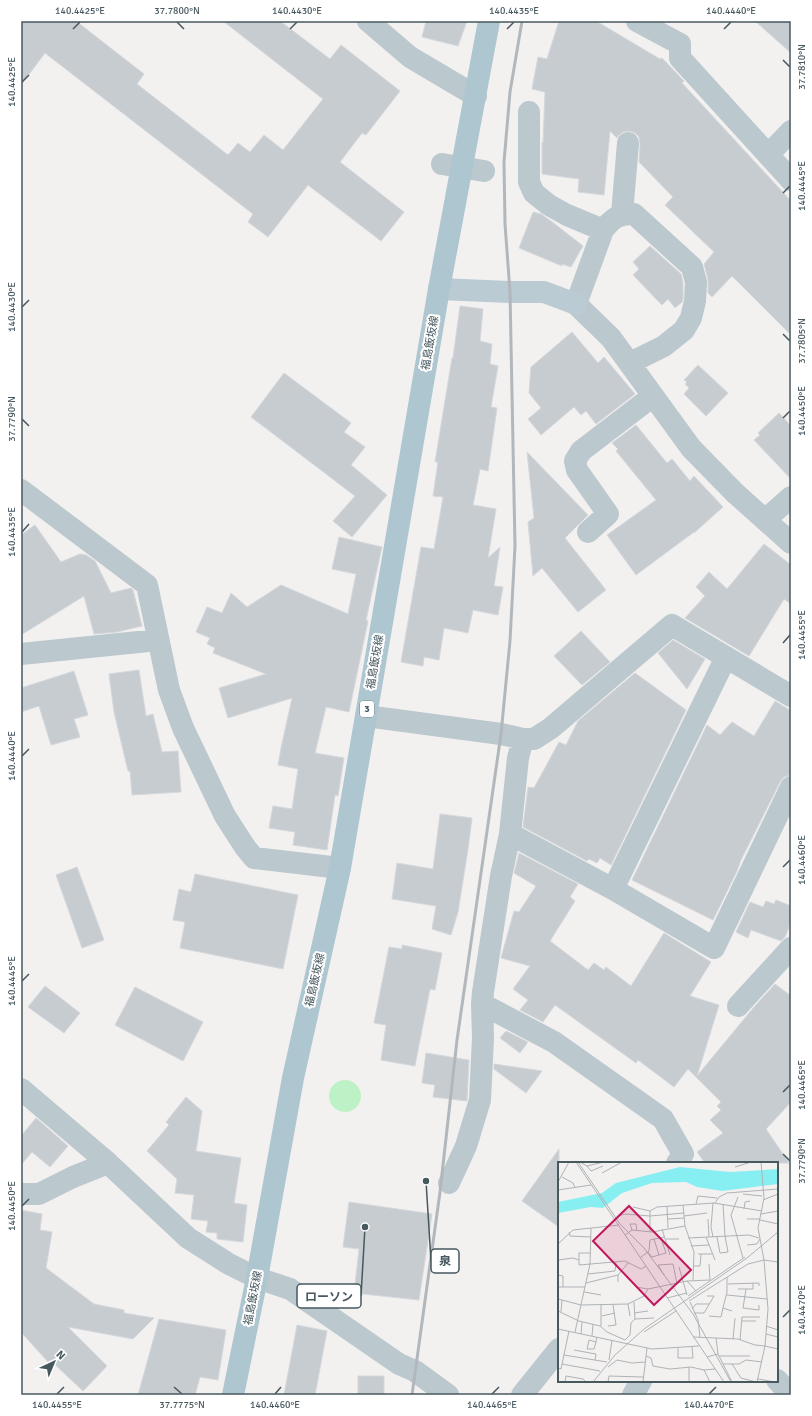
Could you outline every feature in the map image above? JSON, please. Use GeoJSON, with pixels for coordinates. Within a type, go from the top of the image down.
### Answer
{"type":"FeatureCollection","features":[{"type":"Feature","properties":{"kind":"main road","name":"福島飯坂線"},"geometry":{"type":"LineString","coordinates":[[234,1395],[294,1078],[340,868],[439,289],[489,21]]}},
{"type":"Feature","properties":{"kind":"street"},"geometry":{"type":"LineString","coordinates":[[368,21],[410,57],[476,96]]}},
{"type":"Feature","properties":{"kind":"street"},"geometry":{"type":"LineString","coordinates":[[637,21],[680,44],[680,58],[791,180]]}},
{"type":"Feature","properties":{"kind":"street"},"geometry":{"type":"LineString","coordinates":[[529,112],[529,182],[534,193],[549,205],[567,215],[603,230]]}},
{"type":"Feature","properties":{"kind":"street"},"geometry":{"type":"LineString","coordinates":[[768,155],[791,131]]}},
{"type":"Feature","properties":{"kind":"street"},"geometry":{"type":"LineString","coordinates":[[622,214],[628,143]]}},
{"type":"Feature","properties":{"kind":"street"},"geometry":{"type":"LineString","coordinates":[[442,164],[484,171]]}},
{"type":"Feature","properties":{"kind":"street"},"geometry":{"type":"LineString","coordinates":[[576,304],[603,230],[611,221],[622,214],[634,214],[692,266],[696,282],[695,301],[691,318],[684,330],[664,346],[630,363]]}},
{"type":"Feature","properties":{"kind":"street"},"geometry":{"type":"LineString","coordinates":[[439,289],[544,292],[576,304],[611,338],[691,448],[735,493],[791,543]]}},
{"type":"Feature","properties":{"kind":"street"},"geometry":{"type":"LineString","coordinates":[[588,532],[608,514],[577,470],[575,461],[581,451],[653,396]]}},
{"type":"Feature","properties":{"kind":"street"},"geometry":{"type":"LineString","coordinates":[[765,520],[791,498]]}},
{"type":"Feature","properties":{"kind":"street"},"geometry":{"type":"LineString","coordinates":[[26,500],[147,585],[170,690],[182,728],[225,816],[254,858],[340,868]]}},
{"type":"Feature","properties":{"kind":"street"},"geometry":{"type":"LineString","coordinates":[[366,716],[501,734],[523,739],[534,739],[551,728],[672,625],[791,696]]}},
{"type":"Feature","properties":{"kind":"street"},"geometry":{"type":"LineString","coordinates":[[21,654],[158,640]]}},
{"type":"Feature","properties":{"kind":"street"},"geometry":{"type":"LineString","coordinates":[[613,889],[726,657]]}},
{"type":"Feature","properties":{"kind":"street"},"geometry":{"type":"LineString","coordinates":[[449,1183],[466,1146],[480,1100],[483,1038],[482,992],[501,876],[510,834],[518,758],[523,739]]}},
{"type":"Feature","properties":{"kind":"street"},"geometry":{"type":"LineString","coordinates":[[510,834],[613,889],[714,948],[791,787]]}},
{"type":"Feature","properties":{"kind":"street"},"geometry":{"type":"LineString","coordinates":[[738,1006],[791,948]]}},
{"type":"Feature","properties":{"kind":"street"},"geometry":{"type":"LineString","coordinates":[[482,1004],[554,1042],[663,1119],[683,1154],[678,1162]]}},
{"type":"Feature","properties":{"kind":"street"},"geometry":{"type":"LineString","coordinates":[[21,1089],[108,1163],[188,1238],[229,1264],[257,1278],[290,1289],[399,1364],[415,1371],[448,1395]]}},
{"type":"Feature","properties":{"kind":"street"},"geometry":{"type":"LineString","coordinates":[[21,1194],[39,1194],[73,1177],[108,1163]]}},
{"type":"Feature","properties":{"kind":"street"},"geometry":{"type":"LineString","coordinates":[[522,1395],[558,1350]]}},
{"type":"Feature","properties":{"kind":"street"},"geometry":{"type":"LineString","coordinates":[[778,1381],[791,1395]]}},
{"type":"Feature","properties":{"kind":"street"},"geometry":{"type":"LineString","coordinates":[[633,1395],[640,1382]]}},
{"type":"Feature","properties":{"kind":"green space"},"geometry":{"type":"Polygon","coordinates":[[[342,1080],[348,1080],[358,1087],[361,1096],[360,1102],[354,1109],[348,1112],[342,1112],[332,1105],[329,1099],[329,1093],[336,1083],[342,1080]]]}},
{"type":"Feature","properties":{"kind":"building"},"geometry":{"type":"Polygon","coordinates":[[[21,21],[76,21],[144,74],[137,84],[228,155],[238,143],[250,152],[264,135],[283,150],[323,99],[223,21],[280,21],[330,59],[341,45],[400,91],[366,135],[362,133],[340,162],[404,212],[381,241],[308,185],[268,237],[248,222],[253,214],[45,53],[21,85],[21,21]]]}},
{"type":"Feature","properties":{"kind":"building"},"geometry":{"type":"Polygon","coordinates":[[[426,21],[467,21],[458,46],[422,37],[426,21]]]}},
{"type":"Feature","properties":{"kind":"building"},"geometry":{"type":"Polygon","coordinates":[[[559,21],[596,21],[660,59],[662,58],[684,81],[682,83],[791,201],[791,335],[732,276],[712,297],[708,293],[708,279],[704,264],[714,252],[665,205],[673,197],[639,162],[640,144],[639,137],[635,133],[629,131],[623,132],[617,138],[610,131],[604,195],[578,192],[579,179],[542,174],[545,92],[532,89],[538,57],[547,59],[559,21]]]}},
{"type":"Feature","properties":{"kind":"building"},"geometry":{"type":"Polygon","coordinates":[[[755,21],[791,21],[791,53],[755,21]]]}},
{"type":"Feature","properties":{"kind":"building"},"geometry":{"type":"Polygon","coordinates":[[[533,212],[541,214],[583,246],[571,267],[562,264],[562,266],[519,248],[533,212]]]}},
{"type":"Feature","properties":{"kind":"building"},"geometry":{"type":"Polygon","coordinates":[[[650,246],[681,274],[683,283],[683,299],[682,302],[675,308],[668,299],[662,305],[633,275],[639,269],[633,262],[650,246]]]}},
{"type":"Feature","properties":{"kind":"building"},"geometry":{"type":"Polygon","coordinates":[[[460,306],[483,309],[480,341],[492,344],[490,364],[498,366],[491,407],[497,408],[488,471],[480,469],[473,505],[496,509],[488,558],[500,547],[494,586],[503,587],[498,615],[473,610],[468,633],[444,628],[439,660],[424,657],[423,666],[401,662],[421,547],[434,549],[443,497],[433,496],[438,462],[435,462],[453,358],[460,306]]]}},
{"type":"Feature","properties":{"kind":"building"},"geometry":{"type":"Polygon","coordinates":[[[572,332],[598,363],[604,357],[635,394],[596,424],[586,411],[581,415],[574,407],[541,435],[528,419],[541,408],[529,393],[531,367],[572,332]]]}},
{"type":"Feature","properties":{"kind":"building"},"geometry":{"type":"Polygon","coordinates":[[[698,365],[728,393],[706,416],[684,394],[689,388],[685,384],[687,382],[684,380],[698,365]]]}},
{"type":"Feature","properties":{"kind":"building"},"geometry":{"type":"Polygon","coordinates":[[[284,373],[351,423],[344,432],[365,447],[351,465],[387,495],[352,537],[333,521],[355,496],[251,417],[284,373]]]}},
{"type":"Feature","properties":{"kind":"building"},"geometry":{"type":"Polygon","coordinates":[[[779,413],[791,426],[791,479],[754,440],[760,435],[758,433],[779,413]]]}},
{"type":"Feature","properties":{"kind":"building"},"geometry":{"type":"Polygon","coordinates":[[[636,425],[667,463],[672,459],[690,481],[694,476],[723,507],[694,533],[636,575],[607,535],[656,500],[616,451],[618,449],[612,443],[636,425]]]}},
{"type":"Feature","properties":{"kind":"building"},"geometry":{"type":"Polygon","coordinates":[[[527,452],[588,515],[565,538],[606,590],[578,612],[542,568],[533,576],[528,522],[534,518],[527,452]]]}},
{"type":"Feature","properties":{"kind":"building"},"geometry":{"type":"Polygon","coordinates":[[[35,525],[61,562],[80,554],[86,555],[95,561],[111,593],[131,588],[133,590],[142,626],[117,632],[94,634],[84,596],[21,635],[21,535],[35,525]]]}},
{"type":"Feature","properties":{"kind":"building"},"geometry":{"type":"Polygon","coordinates":[[[339,537],[382,547],[366,620],[368,621],[349,712],[326,707],[315,753],[344,758],[338,796],[335,795],[327,850],[293,845],[295,832],[269,828],[273,806],[292,809],[298,769],[278,765],[292,698],[228,718],[219,688],[266,674],[213,653],[215,648],[207,644],[210,638],[196,632],[207,607],[222,613],[231,593],[247,607],[281,585],[348,614],[356,574],[332,569],[339,537]]]}},
{"type":"Feature","properties":{"kind":"building"},"geometry":{"type":"Polygon","coordinates":[[[764,544],[791,565],[791,604],[784,599],[749,656],[685,618],[705,596],[696,587],[709,572],[727,589],[764,544]]]}},
{"type":"Feature","properties":{"kind":"building"},"geometry":{"type":"Polygon","coordinates":[[[581,631],[610,662],[582,685],[554,656],[581,631]]]}},
{"type":"Feature","properties":{"kind":"building"},"geometry":{"type":"Polygon","coordinates":[[[673,640],[705,659],[687,689],[658,653],[673,640]]]}},
{"type":"Feature","properties":{"kind":"building"},"geometry":{"type":"Polygon","coordinates":[[[139,670],[146,716],[153,714],[162,752],[178,751],[181,792],[132,795],[130,771],[128,771],[114,712],[109,674],[139,670]]]}},
{"type":"Feature","properties":{"kind":"building"},"geometry":{"type":"Polygon","coordinates":[[[74,671],[88,715],[74,719],[80,737],[51,745],[39,706],[21,712],[21,688],[74,671]]]}},
{"type":"Feature","properties":{"kind":"building"},"geometry":{"type":"Polygon","coordinates":[[[635,673],[686,710],[611,865],[600,858],[597,863],[589,859],[587,861],[523,827],[528,787],[534,788],[559,742],[566,745],[578,721],[635,673]]]}},
{"type":"Feature","properties":{"kind":"building"},"geometry":{"type":"Polygon","coordinates":[[[775,701],[791,711],[791,775],[784,777],[780,782],[713,920],[632,880],[707,725],[720,735],[732,722],[754,736],[775,701]]]}},
{"type":"Feature","properties":{"kind":"building"},"geometry":{"type":"Polygon","coordinates":[[[440,814],[472,818],[458,912],[451,935],[432,929],[436,906],[392,899],[397,863],[433,869],[440,814]]]}},
{"type":"Feature","properties":{"kind":"building"},"geometry":{"type":"Polygon","coordinates":[[[519,853],[578,884],[570,897],[575,901],[550,941],[588,970],[594,963],[604,970],[606,967],[631,986],[664,933],[711,962],[690,996],[719,1005],[697,1076],[775,984],[791,996],[791,1102],[766,1129],[789,1163],[704,1162],[697,1152],[723,1133],[710,1120],[721,1110],[717,1106],[721,1102],[688,1069],[674,1087],[638,1060],[636,1063],[555,1005],[543,1022],[520,1010],[528,1000],[513,989],[530,966],[501,958],[514,911],[519,912],[536,886],[514,873],[519,853]]]}},
{"type":"Feature","properties":{"kind":"building"},"geometry":{"type":"Polygon","coordinates":[[[77,867],[104,940],[82,948],[56,875],[77,867]]]}},
{"type":"Feature","properties":{"kind":"building"},"geometry":{"type":"Polygon","coordinates":[[[195,874],[298,895],[283,969],[180,948],[185,922],[173,920],[179,889],[191,892],[195,874]]]}},
{"type":"Feature","properties":{"kind":"building"},"geometry":{"type":"Polygon","coordinates":[[[776,900],[791,906],[791,922],[785,937],[781,941],[751,930],[748,938],[736,932],[750,902],[763,907],[766,901],[774,904],[776,900]]]}},
{"type":"Feature","properties":{"kind":"building"},"geometry":{"type":"Polygon","coordinates":[[[402,945],[442,953],[435,990],[430,989],[415,1066],[381,1060],[386,1025],[374,1023],[389,947],[402,949],[402,945]]]}},
{"type":"Feature","properties":{"kind":"building"},"geometry":{"type":"Polygon","coordinates":[[[45,986],[80,1013],[64,1033],[28,1007],[45,986]]]}},
{"type":"Feature","properties":{"kind":"building"},"geometry":{"type":"Polygon","coordinates":[[[135,987],[203,1022],[183,1061],[115,1025],[135,987]]]}},
{"type":"Feature","properties":{"kind":"building"},"geometry":{"type":"Polygon","coordinates":[[[506,1031],[528,1042],[520,1053],[500,1038],[506,1031]]]}},
{"type":"Feature","properties":{"kind":"building"},"geometry":{"type":"Polygon","coordinates":[[[426,1053],[469,1060],[467,1101],[433,1097],[435,1085],[422,1083],[426,1053]]]}},
{"type":"Feature","properties":{"kind":"building"},"geometry":{"type":"Polygon","coordinates":[[[494,1064],[542,1071],[526,1093],[494,1069],[494,1064]]]}},
{"type":"Feature","properties":{"kind":"building"},"geometry":{"type":"Polygon","coordinates":[[[186,1097],[202,1111],[196,1151],[241,1158],[234,1203],[247,1205],[243,1242],[217,1239],[217,1233],[206,1232],[208,1221],[191,1219],[194,1195],[175,1193],[177,1179],[147,1151],[169,1125],[166,1122],[186,1097]]]}},
{"type":"Feature","properties":{"kind":"building"},"geometry":{"type":"Polygon","coordinates":[[[36,1118],[68,1146],[50,1167],[32,1152],[21,1165],[21,1136],[36,1118]]]}},
{"type":"Feature","properties":{"kind":"building"},"geometry":{"type":"Polygon","coordinates":[[[559,1149],[558,1226],[522,1201],[559,1149]]]}},
{"type":"Feature","properties":{"kind":"building"},"geometry":{"type":"Polygon","coordinates":[[[349,1202],[432,1214],[419,1300],[354,1293],[359,1249],[343,1247],[349,1202]]]}},
{"type":"Feature","properties":{"kind":"building"},"geometry":{"type":"Polygon","coordinates":[[[21,1210],[42,1214],[40,1230],[52,1232],[46,1268],[94,1304],[124,1310],[124,1313],[154,1318],[133,1339],[68,1327],[107,1366],[83,1391],[50,1360],[48,1362],[21,1332],[21,1210]]]}},
{"type":"Feature","properties":{"kind":"building"},"geometry":{"type":"Polygon","coordinates":[[[159,1319],[226,1330],[218,1380],[200,1377],[195,1395],[138,1395],[159,1319]]]}},
{"type":"Feature","properties":{"kind":"building"},"geometry":{"type":"Polygon","coordinates":[[[297,1325],[327,1331],[315,1395],[284,1395],[297,1325]]]}},
{"type":"Feature","properties":{"kind":"building"},"geometry":{"type":"Polygon","coordinates":[[[358,1376],[384,1376],[384,1395],[358,1395],[358,1376]]]}},
{"type":"Feature","properties":{"kind":"railway"},"geometry":{"type":"LineString","coordinates":[[412,1395],[440,1192],[457,1040],[501,734],[510,641],[515,546],[510,292],[505,224],[504,162],[510,92],[522,21]]}},
{"type":"Feature","properties":{"kind":"place","name":"泉"},"geometry":{"type":"Point","coordinates":[426,1181]}},
{"type":"Feature","properties":{"kind":"place","name":"ローソン"},"geometry":{"type":"Point","coordinates":[365,1227]}}]}
